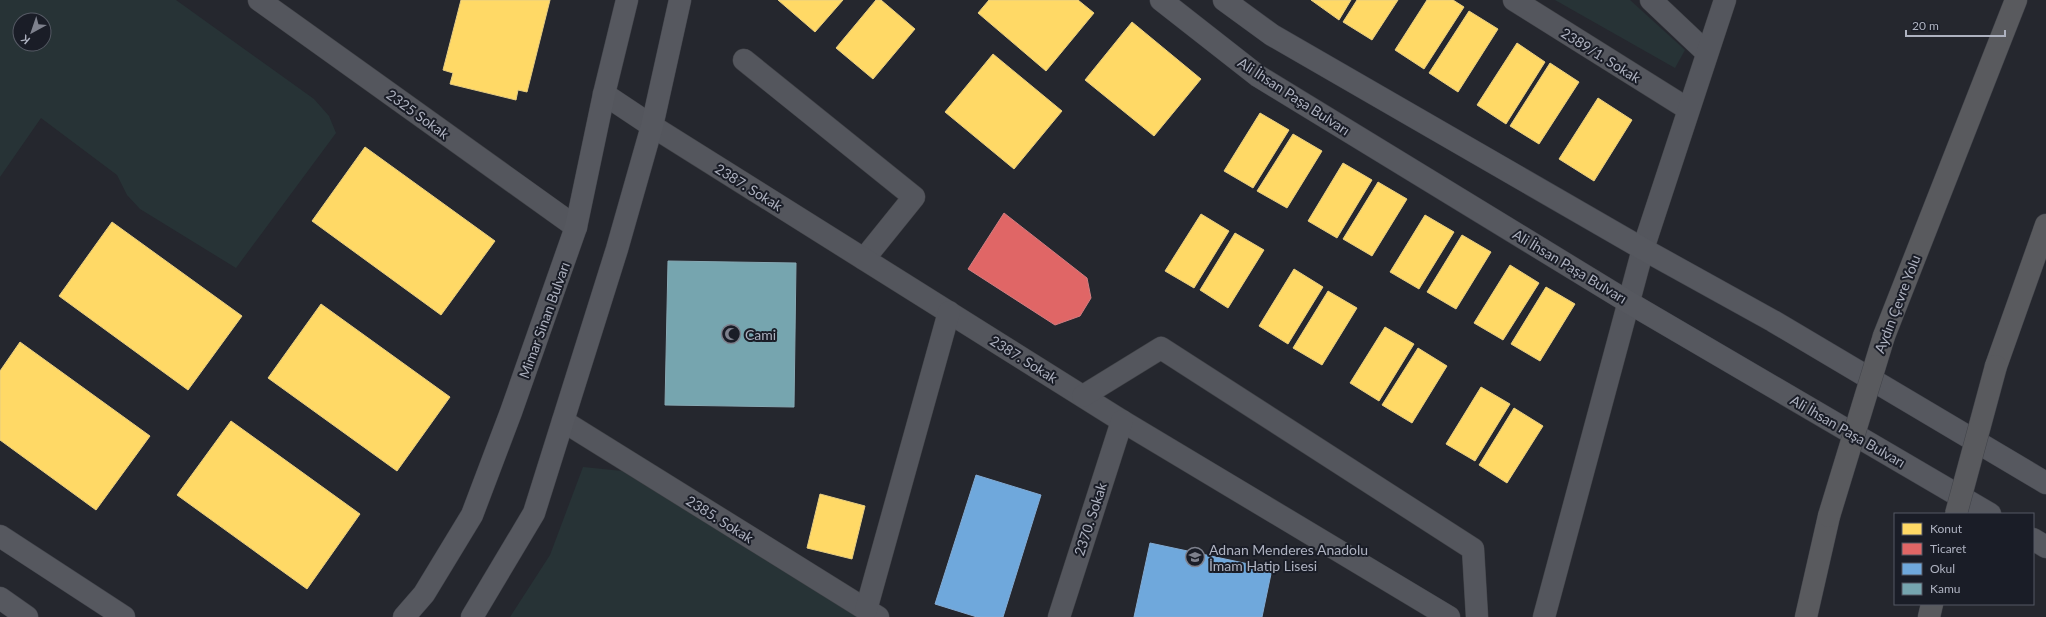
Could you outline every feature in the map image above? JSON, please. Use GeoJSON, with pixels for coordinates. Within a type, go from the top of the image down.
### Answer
{"type":"FeatureCollection","features":[{"type":"Feature","properties":{"kind":"highway","name":"Aydın Çevre Yolu"},"geometry":{"type":"LineString","coordinates":[[1806,617],[1829,516],[1884,336],[2016,0]]}},
{"type":"Feature","properties":{"kind":"highway"},"geometry":{"type":"LineString","coordinates":[[1956,513],[1996,366],[2046,225]]}},
{"type":"Feature","properties":{"kind":"highway"},"geometry":{"type":"LineString","coordinates":[[1929,617],[1932,605]]}},
{"type":"Feature","properties":{"kind":"main road","name":"Mimar Sinan Bulvarı"},"geometry":{"type":"LineString","coordinates":[[404,617],[424,594],[472,515],[511,412],[576,227],[604,94],[627,0]]}},
{"type":"Feature","properties":{"kind":"main road"},"geometry":{"type":"LineString","coordinates":[[472,617],[534,513],[616,250],[652,126],[680,0]]}},
{"type":"Feature","properties":{"kind":"main road","name":"Ali İhsan Paşa Bulvarı"},"geometry":{"type":"LineString","coordinates":[[1161,0],[1258,76],[1628,302],[1988,513]]}},
{"type":"Feature","properties":{"kind":"main road"},"geometry":{"type":"LineString","coordinates":[[1224,0],[1272,36],[1643,249],[1773,321],[2046,483]]}},
{"type":"Feature","properties":{"kind":"main road"},"geometry":{"type":"LineString","coordinates":[[0,536],[124,617]]}},
{"type":"Feature","properties":{"kind":"main road"},"geometry":{"type":"LineString","coordinates":[[2034,540],[2046,547]]}},
{"type":"Feature","properties":{"kind":"main road"},"geometry":{"type":"LineString","coordinates":[[0,598],[27,617]]}},
{"type":"Feature","properties":{"kind":"street","name":"2325 Sokak"},"geometry":{"type":"LineString","coordinates":[[259,0],[576,227]]}},
{"type":"Feature","properties":{"kind":"street","name":"2389/1. Sokak"},"geometry":{"type":"LineString","coordinates":[[1514,0],[1688,109]]}},
{"type":"Feature","properties":{"kind":"street"},"geometry":{"type":"LineString","coordinates":[[1651,0],[1706,52]]}},
{"type":"Feature","properties":{"kind":"street"},"geometry":{"type":"LineString","coordinates":[[1544,617],[1643,249],[1706,52],[1725,0]]}},
{"type":"Feature","properties":{"kind":"street"},"geometry":{"type":"LineString","coordinates":[[744,60],[914,197],[864,260]]}},
{"type":"Feature","properties":{"kind":"street","name":"2387. Sokak"},"geometry":{"type":"LineString","coordinates":[[604,94],[864,260],[1122,421],[1449,617]]}},
{"type":"Feature","properties":{"kind":"street"},"geometry":{"type":"LineString","coordinates":[[872,613],[949,312]]}},
{"type":"Feature","properties":{"kind":"street"},"geometry":{"type":"LineString","coordinates":[[1083,396],[1161,348],[1473,549],[1477,617]]}},
{"type":"Feature","properties":{"kind":"street","name":"2385. Sokak"},"geometry":{"type":"LineString","coordinates":[[563,421],[872,613]]}},
{"type":"Feature","properties":{"kind":"street","name":"2370. Sokak"},"geometry":{"type":"LineString","coordinates":[[1059,617],[1122,421]]}},
{"type":"Feature","properties":{"kind":"shaded area"},"geometry":{"type":"Polygon","coordinates":[[[0,0],[176,0],[314,99],[329,116],[336,133],[236,268],[140,209],[127,195],[117,175],[41,118],[0,177],[0,0]]]}},
{"type":"Feature","properties":{"kind":"shaded area"},"geometry":{"type":"Polygon","coordinates":[[[1555,0],[1630,0],[1685,50],[1675,68],[1555,0]]]}},
{"type":"Feature","properties":{"kind":"shaded area"},"geometry":{"type":"Polygon","coordinates":[[[583,467],[622,471],[858,617],[510,617],[550,555],[583,467]]]}},
{"type":"Feature","properties":{"kind":"building: Konut"},"geometry":{"type":"Polygon","coordinates":[[[461,0],[550,0],[527,92],[518,90],[516,100],[450,84],[453,73],[443,70],[461,0]]]}},
{"type":"Feature","properties":{"kind":"building: Konut"},"geometry":{"type":"Polygon","coordinates":[[[778,0],[843,0],[815,32],[778,0]]]}},
{"type":"Feature","properties":{"kind":"building: Konut"},"geometry":{"type":"Polygon","coordinates":[[[876,0],[881,0],[915,29],[873,79],[836,48],[876,0]]]}},
{"type":"Feature","properties":{"kind":"building: Konut"},"geometry":{"type":"Polygon","coordinates":[[[989,0],[1078,0],[1094,13],[1046,71],[978,13],[989,0]]]}},
{"type":"Feature","properties":{"kind":"building: Konut"},"geometry":{"type":"Polygon","coordinates":[[[1311,0],[1351,0],[1339,20],[1311,0]]]}},
{"type":"Feature","properties":{"kind":"building: Konut"},"geometry":{"type":"Polygon","coordinates":[[[1357,0],[1398,0],[1372,40],[1343,22],[1357,0]]]}},
{"type":"Feature","properties":{"kind":"building: Konut"},"geometry":{"type":"Polygon","coordinates":[[[1427,0],[1453,0],[1464,7],[1424,69],[1395,50],[1427,0]]]}},
{"type":"Feature","properties":{"kind":"building: Konut"},"geometry":{"type":"Polygon","coordinates":[[[1469,11],[1498,29],[1458,92],[1429,73],[1469,11]]]}},
{"type":"Feature","properties":{"kind":"building: Konut"},"geometry":{"type":"Polygon","coordinates":[[[1132,22],[1201,79],[1154,136],[1085,80],[1132,22]]]}},
{"type":"Feature","properties":{"kind":"building: Konut"},"geometry":{"type":"Polygon","coordinates":[[[1517,43],[1545,62],[1506,124],[1477,105],[1517,43]]]}},
{"type":"Feature","properties":{"kind":"building: Konut"},"geometry":{"type":"Polygon","coordinates":[[[993,54],[1062,111],[1014,169],[945,112],[993,54]]]}},
{"type":"Feature","properties":{"kind":"building: Konut"},"geometry":{"type":"Polygon","coordinates":[[[1550,63],[1579,82],[1539,144],[1510,126],[1550,63]]]}},
{"type":"Feature","properties":{"kind":"building: Konut"},"geometry":{"type":"Polygon","coordinates":[[[1598,98],[1632,120],[1594,181],[1559,159],[1598,98]]]}},
{"type":"Feature","properties":{"kind":"building: Konut"},"geometry":{"type":"Polygon","coordinates":[[[1260,113],[1289,130],[1253,188],[1224,171],[1260,113]]]}},
{"type":"Feature","properties":{"kind":"building: Konut"},"geometry":{"type":"Polygon","coordinates":[[[1293,134],[1322,151],[1287,208],[1257,191],[1293,134]]]}},
{"type":"Feature","properties":{"kind":"building: Konut"},"geometry":{"type":"Polygon","coordinates":[[[365,147],[495,241],[441,315],[312,221],[365,147]]]}},
{"type":"Feature","properties":{"kind":"building: Konut"},"geometry":{"type":"Polygon","coordinates":[[[1343,163],[1372,180],[1337,238],[1308,221],[1343,163]]]}},
{"type":"Feature","properties":{"kind":"building: Konut"},"geometry":{"type":"Polygon","coordinates":[[[1378,182],[1407,199],[1372,256],[1343,239],[1378,182]]]}},
{"type":"Feature","properties":{"kind":"building: Konut"},"geometry":{"type":"Polygon","coordinates":[[[1201,214],[1229,231],[1194,288],[1165,271],[1201,214]]]}},
{"type":"Feature","properties":{"kind":"building: Konut"},"geometry":{"type":"Polygon","coordinates":[[[1425,215],[1454,232],[1419,289],[1390,272],[1425,215]]]}},
{"type":"Feature","properties":{"kind":"building: Konut"},"geometry":{"type":"Polygon","coordinates":[[[112,222],[242,316],[188,390],[59,296],[112,222]]]}},
{"type":"Feature","properties":{"kind":"building: Konut"},"geometry":{"type":"Polygon","coordinates":[[[1235,233],[1264,250],[1228,308],[1200,290],[1235,233]]]}},
{"type":"Feature","properties":{"kind":"building: Konut"},"geometry":{"type":"Polygon","coordinates":[[[1462,235],[1491,252],[1456,309],[1427,292],[1462,235]]]}},
{"type":"Feature","properties":{"kind":"building: Konut"},"geometry":{"type":"Polygon","coordinates":[[[1510,265],[1539,283],[1503,340],[1474,323],[1510,265]]]}},
{"type":"Feature","properties":{"kind":"building: Konut"},"geometry":{"type":"Polygon","coordinates":[[[1294,269],[1323,287],[1288,344],[1259,326],[1294,269]]]}},
{"type":"Feature","properties":{"kind":"building: Konut"},"geometry":{"type":"Polygon","coordinates":[[[1546,287],[1575,304],[1540,361],[1511,344],[1546,287]]]}},
{"type":"Feature","properties":{"kind":"building: Konut"},"geometry":{"type":"Polygon","coordinates":[[[1328,291],[1357,308],[1322,365],[1293,348],[1328,291]]]}},
{"type":"Feature","properties":{"kind":"building: Konut"},"geometry":{"type":"Polygon","coordinates":[[[321,304],[450,397],[397,471],[268,378],[321,304]]]}},
{"type":"Feature","properties":{"kind":"building: Konut"},"geometry":{"type":"Polygon","coordinates":[[[1385,327],[1414,344],[1379,401],[1350,383],[1385,327]]]}},
{"type":"Feature","properties":{"kind":"building: Konut"},"geometry":{"type":"Polygon","coordinates":[[[20,342],[150,436],[96,510],[0,440],[0,371],[20,342]]]}},
{"type":"Feature","properties":{"kind":"building: Konut"},"geometry":{"type":"Polygon","coordinates":[[[1418,348],[1447,366],[1412,423],[1382,405],[1418,348]]]}},
{"type":"Feature","properties":{"kind":"building: Konut"},"geometry":{"type":"Polygon","coordinates":[[[1481,387],[1510,404],[1475,461],[1446,444],[1481,387]]]}},
{"type":"Feature","properties":{"kind":"building: Konut"},"geometry":{"type":"Polygon","coordinates":[[[1514,408],[1543,426],[1507,483],[1479,465],[1514,408]]]}},
{"type":"Feature","properties":{"kind":"building: Konut"},"geometry":{"type":"Polygon","coordinates":[[[231,421],[360,514],[307,589],[177,495],[231,421]]]}},
{"type":"Feature","properties":{"kind":"building: Konut"},"geometry":{"type":"Polygon","coordinates":[[[820,494],[865,506],[852,559],[807,548],[820,494]]]}},
{"type":"Feature","properties":{"kind":"building: Ticaret"},"geometry":{"type":"Polygon","coordinates":[[[1004,213],[1087,278],[1091,298],[1080,316],[1055,325],[968,269],[1004,213]]]}},
{"type":"Feature","properties":{"kind":"building: Okul"},"geometry":{"type":"Polygon","coordinates":[[[976,475],[1041,495],[1003,617],[977,617],[935,604],[976,475]]]}},
{"type":"Feature","properties":{"kind":"building: Okul"},"geometry":{"type":"Polygon","coordinates":[[[1150,543],[1272,569],[1262,617],[1134,617],[1150,543]]]}},
{"type":"Feature","properties":{"kind":"building: Kamu","name":"Cami"},"geometry":{"type":"Polygon","coordinates":[[[668,261],[796,263],[794,407],[665,405],[668,261]]]}},
{"type":"Feature","properties":{"kind":"place","name":"Cami"},"geometry":{"type":"Point","coordinates":[731,334]}},
{"type":"Feature","properties":{"kind":"place","name":"Adnan Menderes Anadolu İmam Hatip Lisesi"},"geometry":{"type":"Point","coordinates":[1195,557]}}]}
